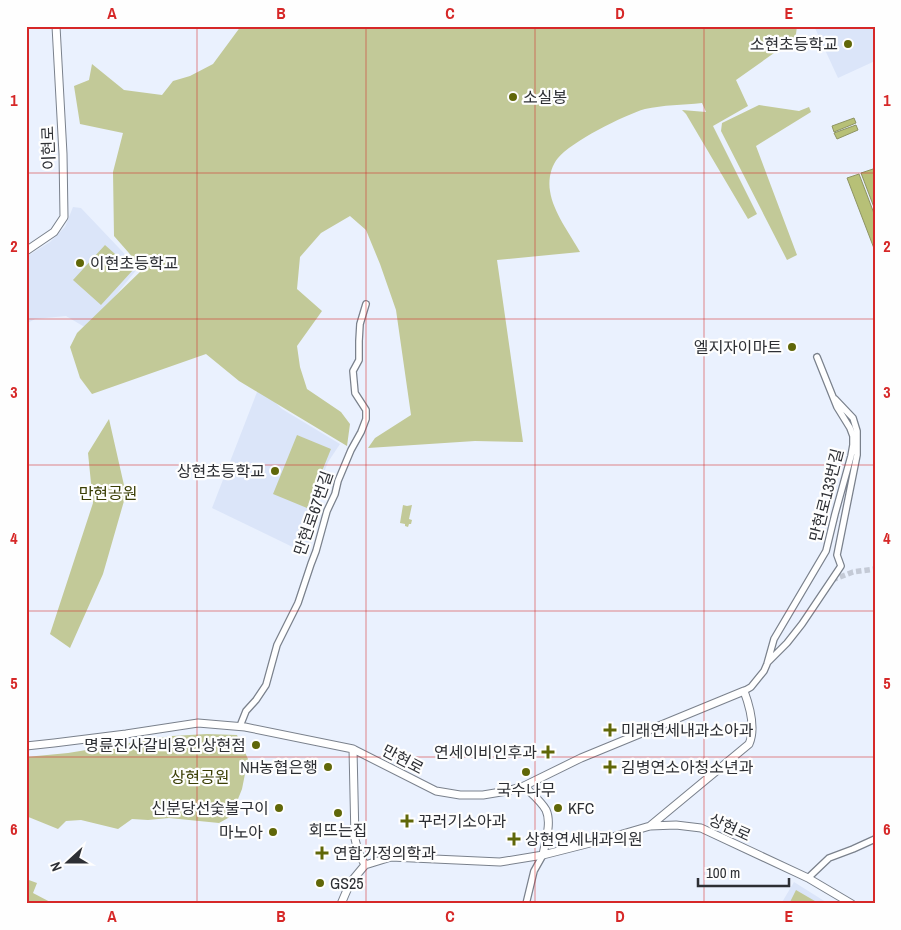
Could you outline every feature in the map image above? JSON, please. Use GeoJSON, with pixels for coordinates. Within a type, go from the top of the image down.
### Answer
{"type":"FeatureCollection","features":[{"type":"Feature","properties":{"kind":"street","name":"이현로"},"geometry":{"type":"LineString","coordinates":[[26,251],[54,232],[64,217],[63,154],[56,26]]}},
{"type":"Feature","properties":{"kind":"street","name":"만현로67번길"},"geometry":{"type":"LineString","coordinates":[[240,726],[246,710],[256,700],[266,685],[277,644],[298,603],[338,481],[366,419],[366,410],[355,393],[352,371],[359,360],[358,341],[360,324],[366,304]]}},
{"type":"Feature","properties":{"kind":"street","name":"만현로133번길"},"geometry":{"type":"LineString","coordinates":[[767,664],[774,639],[826,551],[853,445],[850,428],[840,413],[817,357]]}},
{"type":"Feature","properties":{"kind":"street"},"geometry":{"type":"LineString","coordinates":[[767,664],[802,624],[841,566],[836,556],[855,472],[857,431],[853,418],[833,397]]}},
{"type":"Feature","properties":{"kind":"street","name":"만현로"},"geometry":{"type":"LineString","coordinates":[[26,746],[198,723],[240,726],[353,749],[436,792],[483,795],[524,786],[581,758],[744,691],[757,681],[767,664]]}},
{"type":"Feature","properties":{"kind":"street"},"geometry":{"type":"LineString","coordinates":[[650,826],[749,744],[752,727],[749,704],[744,691]]}},
{"type":"Feature","properties":{"kind":"street"},"geometry":{"type":"LineString","coordinates":[[341,904],[350,883],[365,865],[358,851],[355,839],[353,749]]}},
{"type":"Feature","properties":{"kind":"street"},"geometry":{"type":"LineString","coordinates":[[524,786],[544,806],[547,812],[548,826],[543,855],[534,872],[526,904]]}},
{"type":"Feature","properties":{"kind":"street","name":"상현로"},"geometry":{"type":"LineString","coordinates":[[365,865],[391,857],[500,862],[543,855],[650,826],[676,824],[701,828],[808,878],[852,904]]}},
{"type":"Feature","properties":{"kind":"street"},"geometry":{"type":"LineString","coordinates":[[808,878],[829,858],[875,839]]}},
{"type":"Feature","properties":{"kind":"shaded area","name":"소현초등학교"},"geometry":{"type":"Polygon","coordinates":[[[814,26],[875,26],[875,61],[838,78],[814,26]]]}},
{"type":"Feature","properties":{"kind":"shaded area"},"geometry":{"type":"Polygon","coordinates":[[[854,118],[856,123],[834,132],[832,126],[854,118]]]}},
{"type":"Feature","properties":{"kind":"shaded area"},"geometry":{"type":"Polygon","coordinates":[[[856,125],[858,130],[837,139],[834,133],[856,125]]]}},
{"type":"Feature","properties":{"kind":"shaded area"},"geometry":{"type":"Polygon","coordinates":[[[873,169],[875,175],[875,210],[861,173],[873,169]]]}},
{"type":"Feature","properties":{"kind":"shaded area"},"geometry":{"type":"Polygon","coordinates":[[[859,174],[875,216],[875,251],[847,178],[859,174]]]}},
{"type":"Feature","properties":{"kind":"shaded area","name":"이현초등학교"},"geometry":{"type":"Polygon","coordinates":[[[73,207],[81,208],[138,268],[88,329],[66,316],[35,319],[26,324],[26,257],[50,242],[65,227],[73,207]]]}},
{"type":"Feature","properties":{"kind":"shaded area","name":"상현초등학교"},"geometry":{"type":"Polygon","coordinates":[[[259,387],[282,409],[340,444],[328,462],[321,480],[307,554],[212,508],[259,387]]]}},
{"type":"Feature","properties":{"kind":"shaded area"},"geometry":{"type":"Polygon","coordinates":[[[794,882],[829,904],[781,904],[794,882]]]}},
{"type":"Feature","properties":{"kind":"green space"},"geometry":{"type":"Polygon","coordinates":[[[241,26],[797,26],[796,34],[791,41],[736,80],[748,106],[713,126],[757,214],[748,219],[682,110],[706,112],[702,103],[645,109],[612,123],[574,144],[556,161],[549,182],[552,199],[562,223],[580,252],[497,260],[523,442],[475,441],[368,448],[375,438],[411,415],[396,310],[366,230],[350,216],[321,233],[300,257],[297,289],[322,311],[297,346],[300,367],[307,389],[341,412],[350,424],[347,446],[239,381],[206,354],[92,394],[80,378],[70,347],[77,333],[143,269],[114,236],[113,172],[123,133],[80,124],[74,86],[89,80],[92,64],[124,90],[162,95],[173,81],[190,76],[213,64],[241,26]]]}},
{"type":"Feature","properties":{"kind":"green space"},"geometry":{"type":"Polygon","coordinates":[[[759,105],[799,111],[809,107],[811,112],[756,146],[797,255],[787,260],[721,131],[722,123],[759,105]]]}},
{"type":"Feature","properties":{"kind":"green space"},"geometry":{"type":"Polygon","coordinates":[[[105,245],[133,270],[101,305],[73,280],[105,245]]]}},
{"type":"Feature","properties":{"kind":"green space","name":"만현공원"},"geometry":{"type":"Polygon","coordinates":[[[109,419],[126,494],[103,574],[70,648],[50,634],[93,503],[88,453],[109,419]]]}},
{"type":"Feature","properties":{"kind":"green space"},"geometry":{"type":"Polygon","coordinates":[[[297,435],[331,449],[307,508],[273,494],[297,435]]]}},
{"type":"Feature","properties":{"kind":"green space"},"geometry":{"type":"Polygon","coordinates":[[[403,505],[412,505],[409,519],[412,520],[408,527],[400,523],[403,505]]]}},
{"type":"Feature","properties":{"kind":"green space","name":"상현공원"},"geometry":{"type":"Polygon","coordinates":[[[237,735],[248,759],[242,789],[232,814],[219,823],[169,818],[132,819],[118,829],[81,820],[66,821],[58,829],[26,816],[26,757],[68,753],[172,736],[237,735]]]}},
{"type":"Feature","properties":{"kind":"green space"},"geometry":{"type":"Polygon","coordinates":[[[26,879],[37,883],[33,893],[54,904],[26,904],[26,879]]]}},
{"type":"Feature","properties":{"kind":"green space"},"geometry":{"type":"Polygon","coordinates":[[[796,890],[820,904],[789,904],[796,890]]]}},
{"type":"Feature","properties":{"kind":"tunnel"},"geometry":{"type":"LineString","coordinates":[[832,580],[853,572],[875,569]]}},
{"type":"Feature","properties":{"kind":"place","name":"소현초등학교"},"geometry":{"type":"Point","coordinates":[848,44]}},
{"type":"Feature","properties":{"kind":"place","name":"소실봉"},"geometry":{"type":"Point","coordinates":[513,97]}},
{"type":"Feature","properties":{"kind":"place","name":"이현초등학교"},"geometry":{"type":"Point","coordinates":[80,263]}},
{"type":"Feature","properties":{"kind":"place","name":"엘지자이마트"},"geometry":{"type":"Point","coordinates":[792,347]}},
{"type":"Feature","properties":{"kind":"place","name":"상현초등학교"},"geometry":{"type":"Point","coordinates":[275,471]}},
{"type":"Feature","properties":{"kind":"place","name":"미래연세내과소아과"},"geometry":{"type":"Point","coordinates":[610,730]}},
{"type":"Feature","properties":{"kind":"place","name":"명륜진사갈비용인상현점"},"geometry":{"type":"Point","coordinates":[256,745]}},
{"type":"Feature","properties":{"kind":"place","name":"연세이비인후과"},"geometry":{"type":"Point","coordinates":[548,752]}},
{"type":"Feature","properties":{"kind":"place","name":"NH농협은행"},"geometry":{"type":"Point","coordinates":[328,767]}},
{"type":"Feature","properties":{"kind":"place","name":"김병연소아청소년과"},"geometry":{"type":"Point","coordinates":[610,767]}},
{"type":"Feature","properties":{"kind":"place","name":"국수나무"},"geometry":{"type":"Point","coordinates":[526,772]}},
{"type":"Feature","properties":{"kind":"place","name":"신분당선숯불구이"},"geometry":{"type":"Point","coordinates":[279,808]}},
{"type":"Feature","properties":{"kind":"place","name":"KFC"},"geometry":{"type":"Point","coordinates":[558,808]}},
{"type":"Feature","properties":{"kind":"place","name":"회뜨는집"},"geometry":{"type":"Point","coordinates":[338,813]}},
{"type":"Feature","properties":{"kind":"place","name":"꾸러기소아과"},"geometry":{"type":"Point","coordinates":[407,821]}},
{"type":"Feature","properties":{"kind":"place","name":"마노아"},"geometry":{"type":"Point","coordinates":[273,832]}},
{"type":"Feature","properties":{"kind":"place","name":"상현연세내과의원"},"geometry":{"type":"Point","coordinates":[514,839]}},
{"type":"Feature","properties":{"kind":"place","name":"연합가정의학과"},"geometry":{"type":"Point","coordinates":[322,853]}},
{"type":"Feature","properties":{"kind":"place","name":"GS25"},"geometry":{"type":"Point","coordinates":[320,883]}}]}
